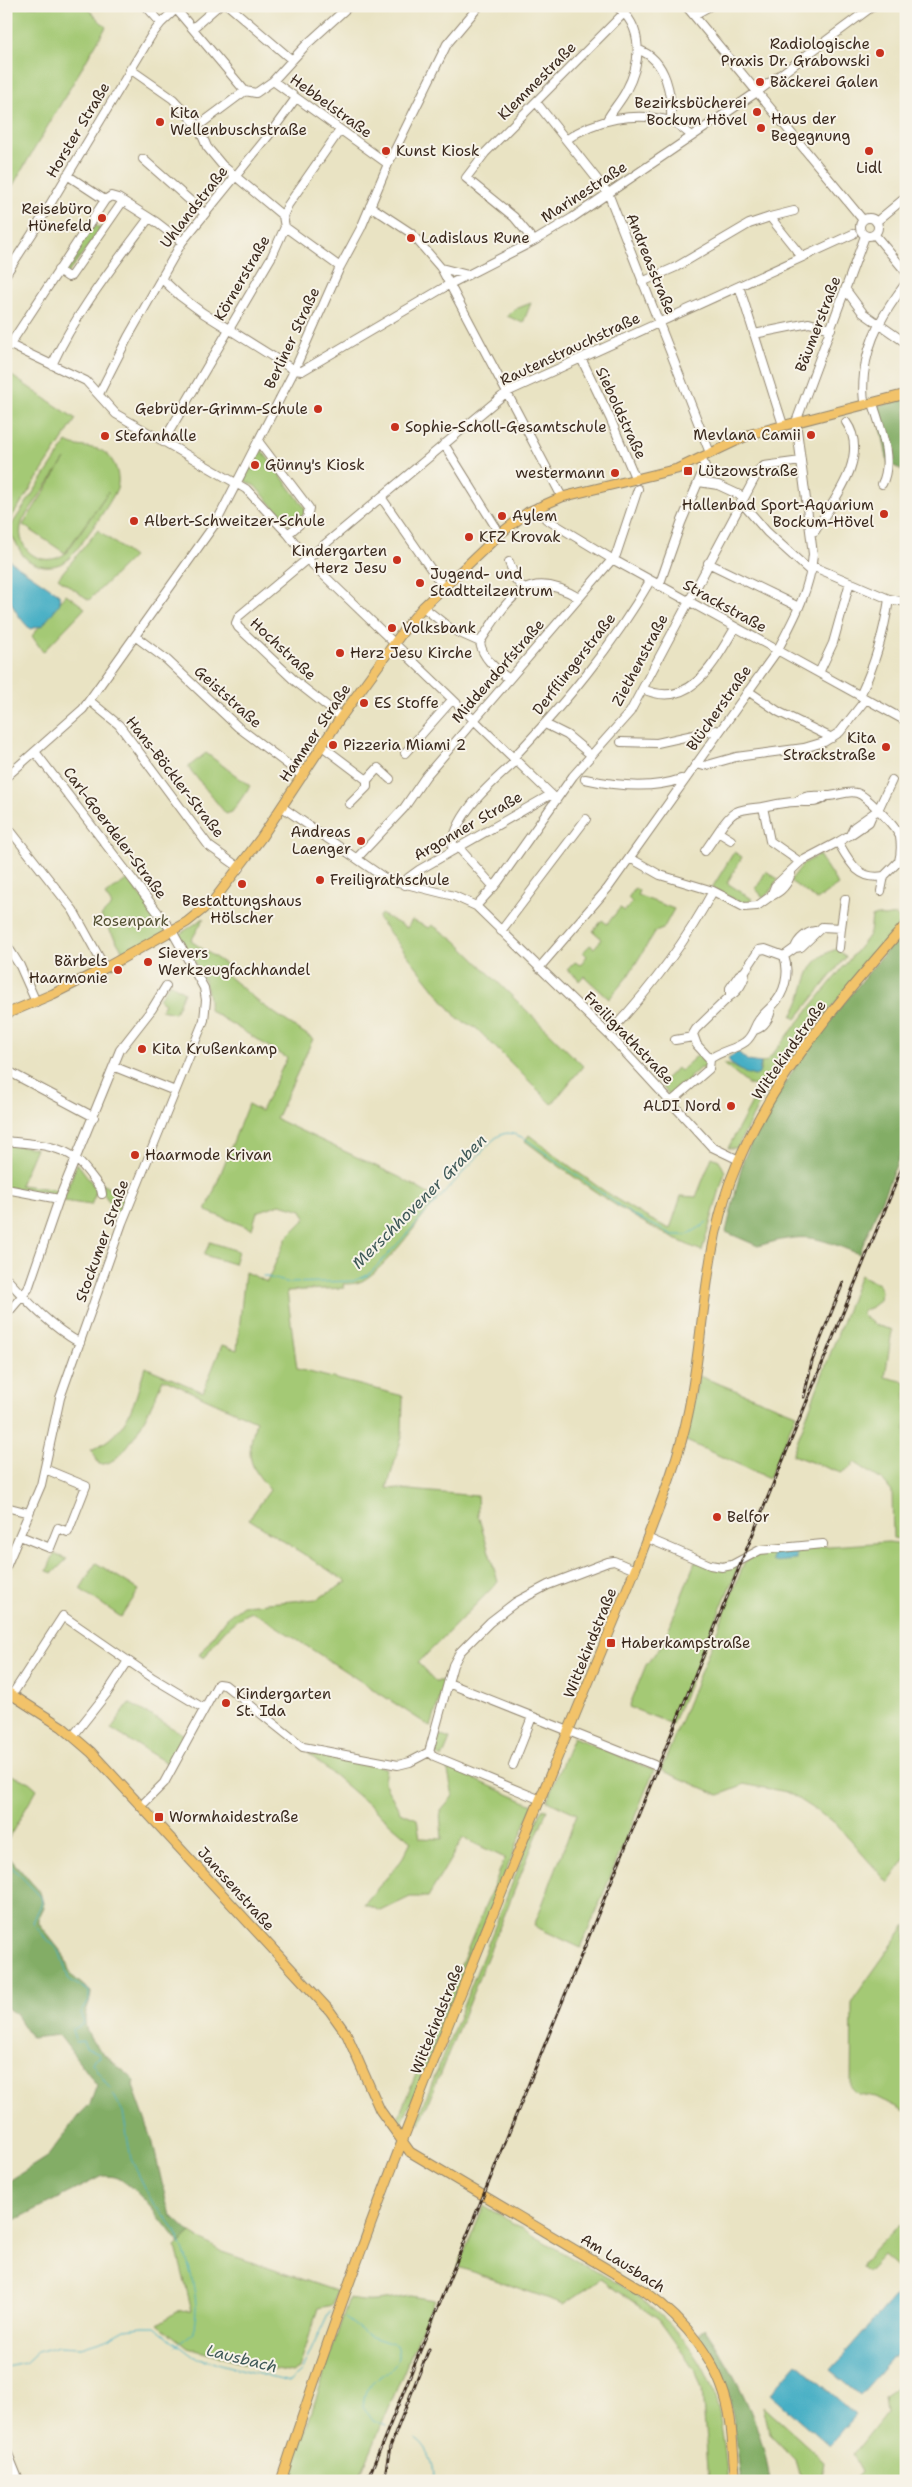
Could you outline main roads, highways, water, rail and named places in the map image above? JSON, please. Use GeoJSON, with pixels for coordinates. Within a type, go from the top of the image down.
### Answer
{"type":"FeatureCollection","features":[{"type":"Feature","properties":{"kind":"main road","name":"Hammer Straße"},"geometry":{"type":"LineString","coordinates":[[6,1014],[36,1002],[105,968],[172,931],[205,908],[240,868],[341,717],[393,644],[423,608],[500,534],[538,507],[562,497],[637,484],[677,469],[740,438],[867,402],[906,394]]}},
{"type":"Feature","properties":{"kind":"main road","name":"Wittekindstraße"},"geometry":{"type":"LineString","coordinates":[[281,2481],[402,2141],[648,1538],[671,1474],[685,1427],[696,1370],[711,1253],[723,1204],[739,1160],[762,1113],[792,1065],[837,1006],[906,924]]}},
{"type":"Feature","properties":{"kind":"main road","name":"Janssenstraße"},"geometry":{"type":"LineString","coordinates":[[9,1693],[73,1736],[91,1752],[338,2021],[350,2040],[380,2110],[402,2141]]}},
{"type":"Feature","properties":{"kind":"main road","name":"Am Lausbach"},"geometry":{"type":"LineString","coordinates":[[402,2141],[418,2157],[631,2282],[677,2317],[694,2337],[720,2382],[729,2411],[736,2481]]}},
{"type":"Feature","properties":{"kind":"water"},"geometry":{"type":"Polygon","coordinates":[[[6,558],[59,594],[60,603],[43,625],[30,629],[12,605],[9,597],[6,558]]]}},
{"type":"Feature","properties":{"kind":"water"},"geometry":{"type":"Polygon","coordinates":[[[738,1052],[748,1061],[761,1063],[759,1074],[755,1076],[745,1073],[731,1064],[728,1058],[738,1052]]]}},
{"type":"Feature","properties":{"kind":"water"},"geometry":{"type":"Polygon","coordinates":[[[796,1552],[796,1560],[773,1562],[772,1554],[796,1552]]]}},
{"type":"Feature","properties":{"kind":"water"},"geometry":{"type":"Polygon","coordinates":[[[895,2296],[906,2305],[906,2343],[860,2395],[830,2370],[895,2296]]]}},
{"type":"Feature","properties":{"kind":"water"},"geometry":{"type":"Polygon","coordinates":[[[797,2363],[856,2415],[829,2446],[770,2394],[797,2363]]]}},
{"type":"Feature","properties":{"kind":"waterway","name":"Merschhovener Graben"},"geometry":{"type":"LineString","coordinates":[[263,1276],[290,1283],[353,1281],[368,1275],[490,1143],[507,1133],[527,1140],[631,1214],[673,1235],[687,1235],[707,1223]]}},
{"type":"Feature","properties":{"kind":"waterway"},"geometry":{"type":"LineString","coordinates":[[6,1861],[41,1897],[42,1903],[33,1922],[34,1925],[60,1953],[69,1980],[89,1991],[89,2000],[81,2013],[83,2024],[72,2030],[76,2042],[83,2041],[86,2048],[99,2053],[100,2057],[94,2059],[92,2063],[110,2089]]}},
{"type":"Feature","properties":{"kind":"waterway"},"geometry":{"type":"LineString","coordinates":[[113,2094],[123,2112],[131,2159],[154,2206],[163,2213],[178,2237],[193,2282],[196,2311],[194,2332],[176,2346]]}},
{"type":"Feature","properties":{"kind":"waterway","name":"Lausbach"},"geometry":{"type":"LineString","coordinates":[[6,2367],[25,2363],[37,2352],[59,2346],[81,2347],[109,2338],[125,2329],[155,2327],[194,2357],[289,2382],[301,2372],[328,2314],[331,2312]]}},
{"type":"Feature","properties":{"kind":"waterway","name":"Lausbach"},"geometry":{"type":"LineString","coordinates":[[345,2318],[369,2336],[396,2345],[397,2361],[389,2371],[366,2391],[363,2406],[373,2421],[386,2426]]}},
{"type":"Feature","properties":{"kind":"waterway"},"geometry":{"type":"LineString","coordinates":[[906,2383],[903,2386],[906,2398]]}},
{"type":"Feature","properties":{"kind":"waterway","name":"Lausbach"},"geometry":{"type":"LineString","coordinates":[[415,2439],[423,2446],[430,2457],[434,2470],[433,2481]]}},
{"type":"Feature","properties":{"kind":"railway"},"geometry":{"type":"LineString","coordinates":[[367,2481],[906,1158]]}},
{"type":"Feature","properties":{"kind":"railway"},"geometry":{"type":"LineString","coordinates":[[804,1397],[812,1361],[843,1283]]}},
{"type":"Feature","properties":{"kind":"railway"},"geometry":{"type":"LineString","coordinates":[[384,2481],[390,2447],[429,2349]]}},
{"type":"Feature","properties":{"kind":"place","name":"Radiologische Praxis Dr. Grabowski"},"geometry":{"type":"Point","coordinates":[880,53]}},
{"type":"Feature","properties":{"kind":"place","name":"Bäckerei Galen"},"geometry":{"type":"Point","coordinates":[760,82]}},
{"type":"Feature","properties":{"kind":"place","name":"Bezirksbücherei Bockum Hövel"},"geometry":{"type":"Point","coordinates":[757,112]}},
{"type":"Feature","properties":{"kind":"place","name":"Kita Wellenbuschstraße"},"geometry":{"type":"Point","coordinates":[160,122]}},
{"type":"Feature","properties":{"kind":"place","name":"Haus der Begegnung"},"geometry":{"type":"Point","coordinates":[761,128]}},
{"type":"Feature","properties":{"kind":"place","name":"Kunst Kiosk"},"geometry":{"type":"Point","coordinates":[386,151]}},
{"type":"Feature","properties":{"kind":"place","name":"Lidl"},"geometry":{"type":"Point","coordinates":[869,151]}},
{"type":"Feature","properties":{"kind":"place","name":"Reisebüro Hünefeld"},"geometry":{"type":"Point","coordinates":[102,218]}},
{"type":"Feature","properties":{"kind":"place","name":"Ladislaus Rune"},"geometry":{"type":"Point","coordinates":[411,238]}},
{"type":"Feature","properties":{"kind":"place","name":"Gebrüder-Grimm-Schule"},"geometry":{"type":"Point","coordinates":[318,409]}},
{"type":"Feature","properties":{"kind":"place","name":"Sophie-Scholl-Gesamtschule"},"geometry":{"type":"Point","coordinates":[395,427]}},
{"type":"Feature","properties":{"kind":"place","name":"Mevlana Camii"},"geometry":{"type":"Point","coordinates":[811,435]}},
{"type":"Feature","properties":{"kind":"place","name":"Stefanhalle"},"geometry":{"type":"Point","coordinates":[105,436]}},
{"type":"Feature","properties":{"kind":"place","name":"Günny's Kiosk"},"geometry":{"type":"Point","coordinates":[255,465]}},
{"type":"Feature","properties":{"kind":"place","name":"Lützowstraße"},"geometry":{"type":"Point","coordinates":[688,471]}},
{"type":"Feature","properties":{"kind":"place","name":"westermann"},"geometry":{"type":"Point","coordinates":[615,473]}},
{"type":"Feature","properties":{"kind":"place","name":"Hallenbad Sport-Aquarium Bockum-Hövel"},"geometry":{"type":"Point","coordinates":[884,514]}},
{"type":"Feature","properties":{"kind":"place","name":"Aylem"},"geometry":{"type":"Point","coordinates":[502,516]}},
{"type":"Feature","properties":{"kind":"place","name":"Albert-Schweitzer-Schule"},"geometry":{"type":"Point","coordinates":[134,521]}},
{"type":"Feature","properties":{"kind":"place","name":"KFZ Krovak"},"geometry":{"type":"Point","coordinates":[469,537]}},
{"type":"Feature","properties":{"kind":"place","name":"Kindergarten Herz Jesu"},"geometry":{"type":"Point","coordinates":[397,560]}},
{"type":"Feature","properties":{"kind":"place","name":"Jugend- und Stadtteilzentrum"},"geometry":{"type":"Point","coordinates":[420,583]}},
{"type":"Feature","properties":{"kind":"place","name":"Volksbank"},"geometry":{"type":"Point","coordinates":[392,628]}},
{"type":"Feature","properties":{"kind":"place","name":"Herz Jesu Kirche"},"geometry":{"type":"Point","coordinates":[340,653]}},
{"type":"Feature","properties":{"kind":"place","name":"ES Stoffe"},"geometry":{"type":"Point","coordinates":[364,703]}},
{"type":"Feature","properties":{"kind":"place","name":"Pizzeria Miami 2"},"geometry":{"type":"Point","coordinates":[333,745]}},
{"type":"Feature","properties":{"kind":"place","name":"Kita Strackstraße"},"geometry":{"type":"Point","coordinates":[886,747]}},
{"type":"Feature","properties":{"kind":"place","name":"Andreas Laenger"},"geometry":{"type":"Point","coordinates":[361,841]}},
{"type":"Feature","properties":{"kind":"place","name":"Freiligrathschule"},"geometry":{"type":"Point","coordinates":[320,880]}},
{"type":"Feature","properties":{"kind":"place","name":"Bestattungshaus Hölscher"},"geometry":{"type":"Point","coordinates":[242,884]}},
{"type":"Feature","properties":{"kind":"place","name":"Sievers Werkzeugfachhandel"},"geometry":{"type":"Point","coordinates":[148,962]}},
{"type":"Feature","properties":{"kind":"place","name":"Bärbels Haarmonie"},"geometry":{"type":"Point","coordinates":[118,970]}},
{"type":"Feature","properties":{"kind":"place","name":"Kita Krußenkamp"},"geometry":{"type":"Point","coordinates":[142,1049]}},
{"type":"Feature","properties":{"kind":"place","name":"ALDI Nord"},"geometry":{"type":"Point","coordinates":[731,1106]}},
{"type":"Feature","properties":{"kind":"place","name":"Haarmode Krivan"},"geometry":{"type":"Point","coordinates":[135,1155]}},
{"type":"Feature","properties":{"kind":"place","name":"Belfor"},"geometry":{"type":"Point","coordinates":[717,1517]}},
{"type":"Feature","properties":{"kind":"place","name":"Haberkampstraße"},"geometry":{"type":"Point","coordinates":[611,1643]}},
{"type":"Feature","properties":{"kind":"place","name":"Kindergarten St. Ida"},"geometry":{"type":"Point","coordinates":[226,1703]}},
{"type":"Feature","properties":{"kind":"place","name":"Wormhaidestraße"},"geometry":{"type":"Point","coordinates":[159,1817]}},
{"type":"Feature","properties":{"kind":"park label","name":"Rosenpark"},"geometry":{"type":"Point","coordinates":[131,921]}}]}
